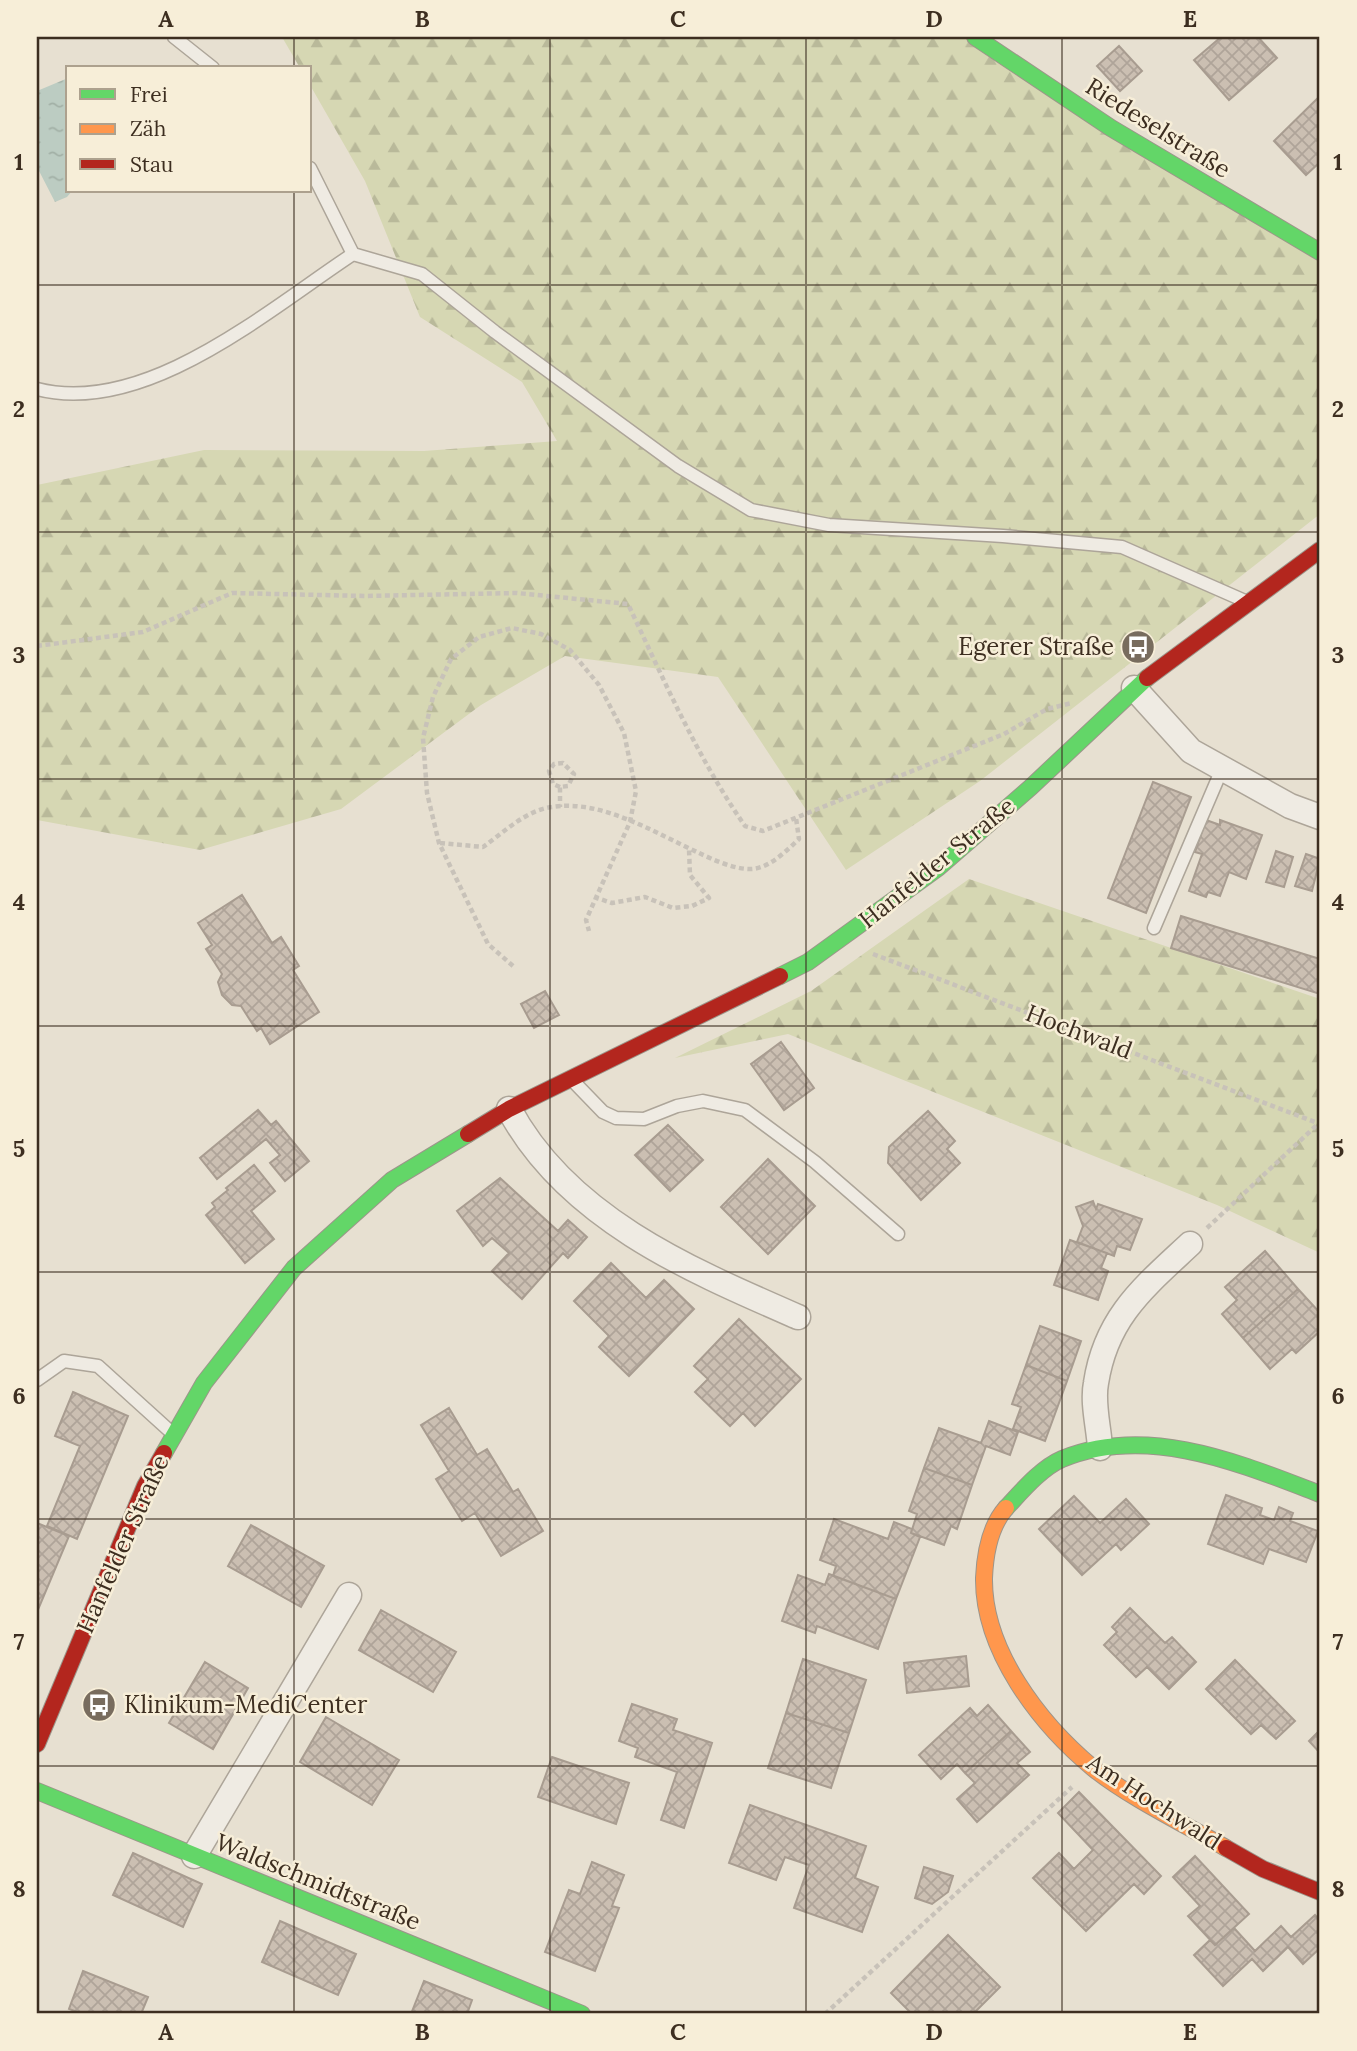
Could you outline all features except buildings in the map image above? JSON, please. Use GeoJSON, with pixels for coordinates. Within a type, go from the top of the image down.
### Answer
{"type":"FeatureCollection","features":[{"type":"Feature","properties":{"kind":"street","name":"Riedeselstraße"},"geometry":{"type":"LineString","coordinates":[[975,37],[1111,128],[1320,252]]}},
{"type":"Feature","properties":{"kind":"street","name":"Hanfelder Straße"},"geometry":{"type":"LineString","coordinates":[[37,1744],[145,1486],[204,1383],[294,1268],[392,1180],[509,1109],[808,962],[938,869],[1031,788],[1134,688],[1320,550]]}},
{"type":"Feature","properties":{"kind":"street"},"geometry":{"type":"LineString","coordinates":[[1134,688],[1191,751],[1290,806],[1320,817]]}},
{"type":"Feature","properties":{"kind":"street"},"geometry":{"type":"LineString","coordinates":[[509,1109],[522,1133],[556,1175],[599,1210],[682,1267],[798,1317]]}},
{"type":"Feature","properties":{"kind":"street"},"geometry":{"type":"LineString","coordinates":[[1100,1448],[1095,1385],[1111,1329],[1132,1298],[1190,1244]]}},
{"type":"Feature","properties":{"kind":"street","name":"Am Hochwald"},"geometry":{"type":"LineString","coordinates":[[1320,1494],[1249,1467],[1158,1444],[1100,1448],[1060,1460],[1024,1489],[1001,1514],[985,1555],[984,1600],[1001,1657],[1038,1711],[1093,1768],[1263,1869],[1320,1892]]}},
{"type":"Feature","properties":{"kind":"street"},"geometry":{"type":"LineString","coordinates":[[194,1856],[349,1594]]}},
{"type":"Feature","properties":{"kind":"street","name":"Waldschmidtstraße"},"geometry":{"type":"LineString","coordinates":[[37,1791],[582,2014]]}},
{"type":"Feature","properties":{"kind":"lane"},"geometry":{"type":"LineString","coordinates":[[178,38],[211,66]]}},
{"type":"Feature","properties":{"kind":"lane"},"geometry":{"type":"LineString","coordinates":[[312,172],[353,254],[422,274],[495,332],[667,458],[751,510],[829,525],[1122,547],[1247,602]]}},
{"type":"Feature","properties":{"kind":"lane"},"geometry":{"type":"LineString","coordinates":[[37,389],[53,393],[106,392],[163,373],[230,338],[353,254]]}},
{"type":"Feature","properties":{"kind":"lane"},"geometry":{"type":"LineString","coordinates":[[1154,928],[1222,769]]}},
{"type":"Feature","properties":{"kind":"lane"},"geometry":{"type":"LineString","coordinates":[[570,1079],[603,1112],[616,1118],[644,1119],[677,1105],[703,1101],[744,1110],[816,1162],[898,1234]]}},
{"type":"Feature","properties":{"kind":"lane"},"geometry":{"type":"LineString","coordinates":[[37,1380],[64,1361],[98,1366],[174,1435]]}},
{"type":"Feature","properties":{"kind":"path"},"geometry":{"type":"LineString","coordinates":[[37,646],[143,632],[232,593],[365,596],[517,593],[628,604],[683,721],[745,826],[763,831],[1004,734],[1047,709],[1084,700]]}},
{"type":"Feature","properties":{"kind":"path"},"geometry":{"type":"LineString","coordinates":[[513,966],[488,944],[439,843],[427,793],[423,738],[433,697],[450,659],[479,637],[512,628],[541,634],[570,650],[599,685],[624,733],[636,791],[631,822],[594,897],[586,920],[589,931]]}},
{"type":"Feature","properties":{"kind":"path"},"geometry":{"type":"LineString","coordinates":[[563,763],[574,774],[568,786],[560,786],[553,784],[549,771],[554,764],[563,763]]}},
{"type":"Feature","properties":{"kind":"path"},"geometry":{"type":"LineString","coordinates":[[560,786],[560,807]]}},
{"type":"Feature","properties":{"kind":"path"},"geometry":{"type":"LineString","coordinates":[[439,843],[483,847],[532,813],[560,807],[601,811],[719,862],[751,869],[779,858],[799,839],[796,818]]}},
{"type":"Feature","properties":{"kind":"path"},"geometry":{"type":"LineString","coordinates":[[594,897],[612,903],[645,897],[673,908],[692,905],[709,898],[690,875],[689,849]]}},
{"type":"Feature","properties":{"kind":"path","name":"Hochwald"},"geometry":{"type":"LineString","coordinates":[[838,941],[1320,1124]]}},
{"type":"Feature","properties":{"kind":"path"},"geometry":{"type":"LineString","coordinates":[[1190,1244],[1320,1124]]}},
{"type":"Feature","properties":{"kind":"path"},"geometry":{"type":"LineString","coordinates":[[825,2014],[1093,1768]]}},
{"type":"Feature","properties":{"kind":"green space"},"geometry":{"type":"Polygon","coordinates":[[[282,37],[985,37],[1320,252],[1320,514],[980,781],[846,870],[718,677],[565,656],[481,705],[341,809],[200,850],[37,820],[37,485],[204,450],[424,451],[557,441],[522,382],[420,317],[365,181],[312,88],[312,66],[299,66],[282,37]]]}},
{"type":"Feature","properties":{"kind":"green space"},"geometry":{"type":"Polygon","coordinates":[[[969,879],[1320,999],[1320,1253],[1217,1205],[788,1034],[675,1058],[811,991],[969,879]]]}},
{"type":"Feature","properties":{"kind":"water"},"geometry":{"type":"Polygon","coordinates":[[[66,79],[66,192],[71,192],[55,202],[37,167],[37,91],[66,79]]]}},
{"type":"Feature","properties":{"kind":"traffic: fast"},"geometry":{"type":"LineString","coordinates":[[975,37],[1111,128],[1320,252]]}},
{"type":"Feature","properties":{"kind":"traffic: fast"},"geometry":{"type":"LineString","coordinates":[[780,976],[808,962],[938,868],[1031,787],[1147,678]]}},
{"type":"Feature","properties":{"kind":"traffic: fast"},"geometry":{"type":"LineString","coordinates":[[164,1453],[204,1383],[294,1268],[392,1180],[468,1134]]}},
{"type":"Feature","properties":{"kind":"traffic: fast"},"geometry":{"type":"LineString","coordinates":[[1006,1508],[1054,1463],[1094,1449],[1127,1445],[1193,1452],[1225,1460],[1320,1494]]}},
{"type":"Feature","properties":{"kind":"traffic: fast"},"geometry":{"type":"LineString","coordinates":[[37,1791],[582,2014]]}},
{"type":"Feature","properties":{"kind":"traffic: slow"},"geometry":{"type":"LineString","coordinates":[[1006,1508],[989,1541],[984,1578],[986,1605],[993,1632],[1018,1683],[1053,1729],[1093,1768],[1139,1800],[1226,1848]]}},
{"type":"Feature","properties":{"kind":"traffic: jam"},"geometry":{"type":"LineString","coordinates":[[1147,678],[1320,550]]}},
{"type":"Feature","properties":{"kind":"traffic: jam"},"geometry":{"type":"LineString","coordinates":[[468,1134],[509,1109],[780,976]]}},
{"type":"Feature","properties":{"kind":"traffic: jam"},"geometry":{"type":"LineString","coordinates":[[37,1744],[145,1486],[164,1453]]}},
{"type":"Feature","properties":{"kind":"traffic: jam"},"geometry":{"type":"LineString","coordinates":[[1226,1848],[1263,1869],[1320,1892]]}},
{"type":"Feature","properties":{"kind":"place","name":"Egerer Straße"},"geometry":{"type":"Point","coordinates":[1138,647]}},
{"type":"Feature","properties":{"kind":"place","name":"Klinikum-MediCenter"},"geometry":{"type":"Point","coordinates":[99,1705]}}]}
